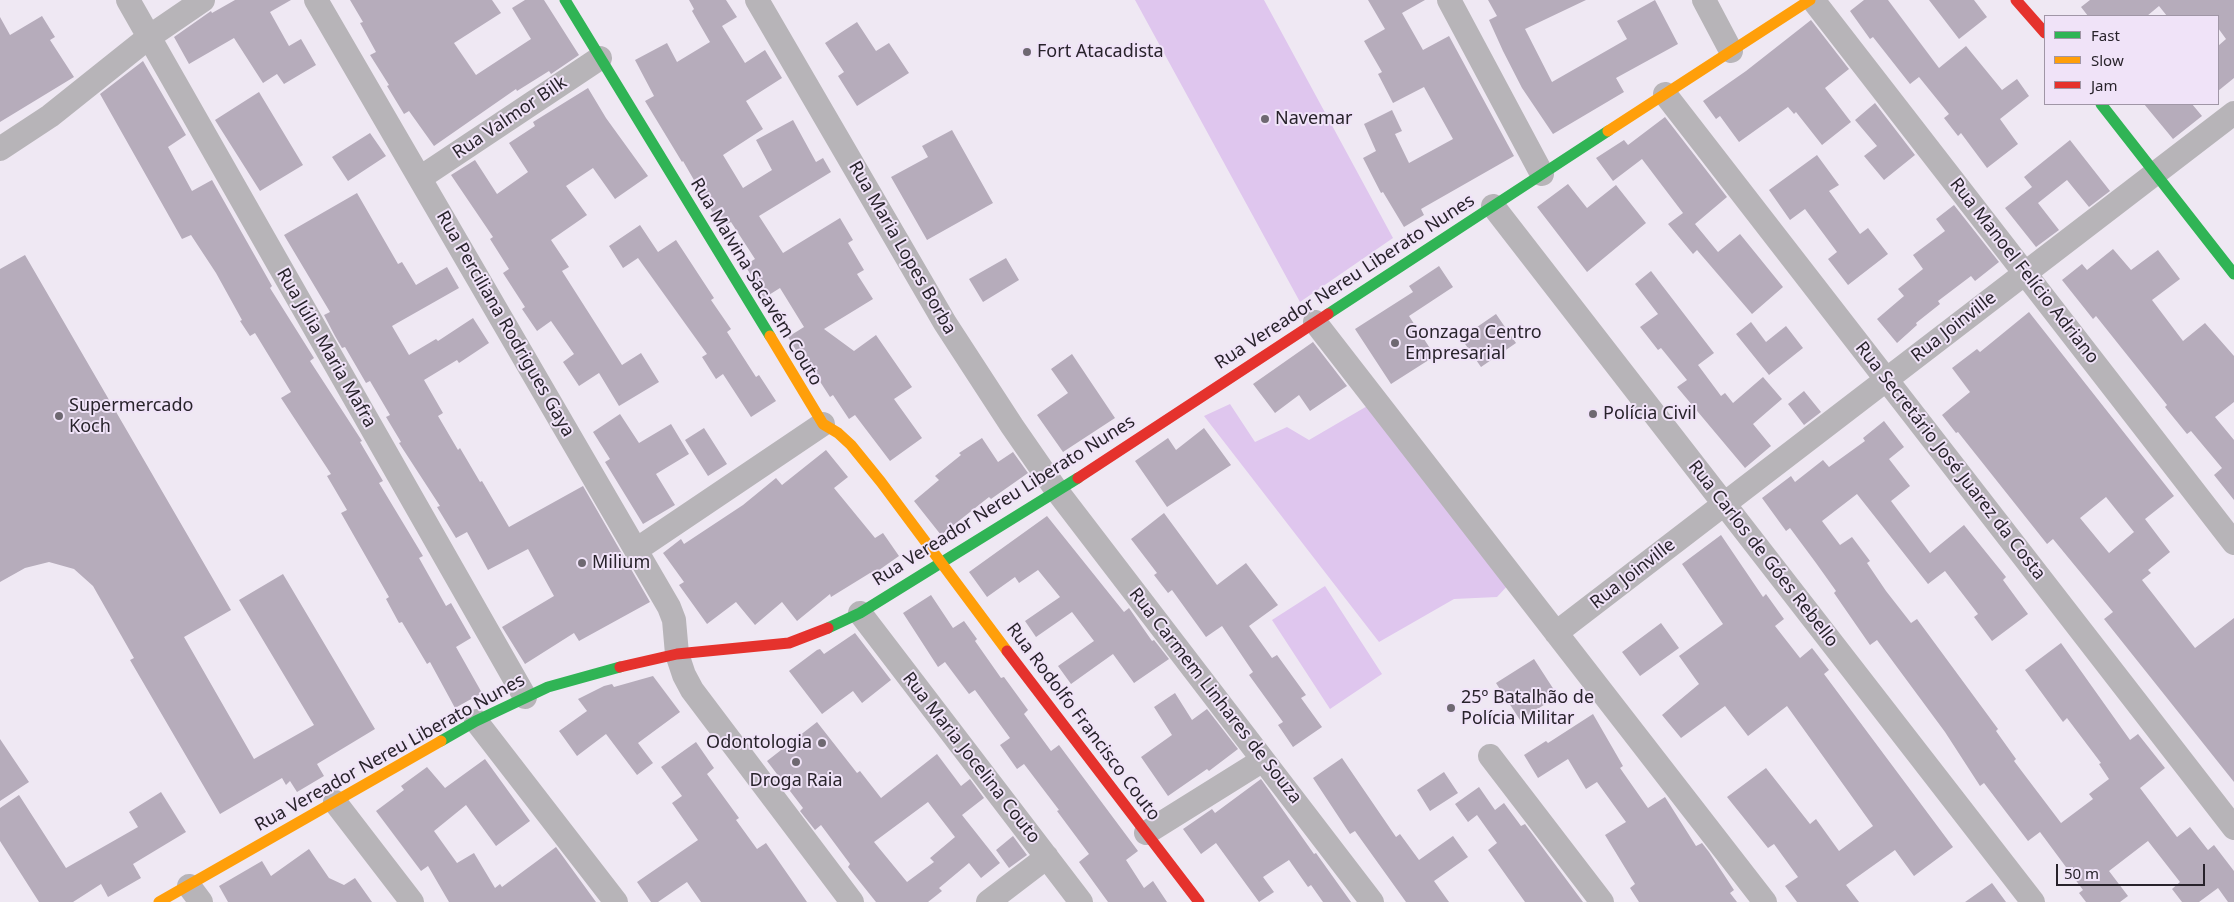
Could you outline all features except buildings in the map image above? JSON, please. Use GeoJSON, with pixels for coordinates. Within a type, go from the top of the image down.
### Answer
{"type":"FeatureCollection","features":[{"type":"Feature","properties":{"kind":"main road","name":"Rua Malvina Sacavém Couto"},"geometry":{"type":"LineString","coordinates":[[565,0],[822,424],[838,433],[851,445],[881,482],[940,564]]}},
{"type":"Feature","properties":{"kind":"main road","name":"Rua Vereador Nereu Liberato Nunes"},"geometry":{"type":"LineString","coordinates":[[159,902],[195,894],[335,802],[476,721],[525,697],[572,678],[678,654],[789,643],[808,637],[860,613],[1057,490],[1812,0]]}},
{"type":"Feature","properties":{"kind":"main road"},"geometry":{"type":"LineString","coordinates":[[2016,0],[2025,5],[2044,32]]}},
{"type":"Feature","properties":{"kind":"main road"},"geometry":{"type":"LineString","coordinates":[[2102,105],[2234,274]]}},
{"type":"Feature","properties":{"kind":"main road","name":"Rua Rodolfo Francisco Couto"},"geometry":{"type":"LineString","coordinates":[[940,564],[1199,902]]}},
{"type":"Feature","properties":{"kind":"street","name":"Rua Júlia Maria Mafra"},"geometry":{"type":"LineString","coordinates":[[128,0],[525,697]]}},
{"type":"Feature","properties":{"kind":"street"},"geometry":{"type":"LineString","coordinates":[[0,148],[50,116],[149,37],[203,0]]}},
{"type":"Feature","properties":{"kind":"street","name":"Rua Perciliana Rodrigues Gaya"},"geometry":{"type":"LineString","coordinates":[[316,0],[669,607],[674,620],[678,654],[684,675],[692,690],[852,902]]}},
{"type":"Feature","properties":{"kind":"street","name":"Rua Maria Lopes Borba"},"geometry":{"type":"LineString","coordinates":[[757,0],[945,323],[981,381],[1057,490]]}},
{"type":"Feature","properties":{"kind":"street"},"geometry":{"type":"LineString","coordinates":[[1449,0],[1542,174]]}},
{"type":"Feature","properties":{"kind":"street"},"geometry":{"type":"LineString","coordinates":[[1704,0],[1732,51]]}},
{"type":"Feature","properties":{"kind":"street","name":"Rua Manoel Felício Adriano"},"geometry":{"type":"LineString","coordinates":[[1812,0],[2234,542]]}},
{"type":"Feature","properties":{"kind":"street","name":"Rua Valmor Bilk"},"geometry":{"type":"LineString","coordinates":[[420,178],[600,58]]}},
{"type":"Feature","properties":{"kind":"street","name":"Rua Secretário José Juarez da Costa"},"geometry":{"type":"LineString","coordinates":[[1665,94],[2234,828]]}},
{"type":"Feature","properties":{"kind":"street","name":"Rua Joinville"},"geometry":{"type":"LineString","coordinates":[[1556,633],[2234,113]]}},
{"type":"Feature","properties":{"kind":"street","name":"Rua Carlos de Góes Rebello"},"geometry":{"type":"LineString","coordinates":[[1493,206],[2033,902]]}},
{"type":"Feature","properties":{"kind":"street"},"geometry":{"type":"LineString","coordinates":[[1315,322],[1765,902]]}},
{"type":"Feature","properties":{"kind":"street"},"geometry":{"type":"LineString","coordinates":[[636,550],[822,424]]}},
{"type":"Feature","properties":{"kind":"street","name":"Rua Carmem Linhares de Souza"},"geometry":{"type":"LineString","coordinates":[[1057,490],[1372,902]]}},
{"type":"Feature","properties":{"kind":"street","name":"Rua Maria Jocelina Couto"},"geometry":{"type":"LineString","coordinates":[[860,613],[1081,902]]}},
{"type":"Feature","properties":{"kind":"street"},"geometry":{"type":"LineString","coordinates":[[476,721],[616,902]]}},
{"type":"Feature","properties":{"kind":"street"},"geometry":{"type":"LineString","coordinates":[[1490,756],[1602,902]]}},
{"type":"Feature","properties":{"kind":"street"},"geometry":{"type":"LineString","coordinates":[[1146,833],[1263,760]]}},
{"type":"Feature","properties":{"kind":"street"},"geometry":{"type":"LineString","coordinates":[[335,802],[412,902]]}},
{"type":"Feature","properties":{"kind":"street"},"geometry":{"type":"LineString","coordinates":[[988,902],[1047,857]]}},
{"type":"Feature","properties":{"kind":"shaded area","name":"Navemar"},"geometry":{"type":"Polygon","coordinates":[[[1135,0],[1264,0],[1393,238],[1300,302],[1135,0]]]}},
{"type":"Feature","properties":{"kind":"shaded area"},"geometry":{"type":"Polygon","coordinates":[[[1230,404],[1255,442],[1287,427],[1309,440],[1369,405],[1510,583],[1497,597],[1454,599],[1379,642],[1204,416],[1230,404]]]}},
{"type":"Feature","properties":{"kind":"shaded area"},"geometry":{"type":"Polygon","coordinates":[[[1325,586],[1382,674],[1330,709],[1272,620],[1325,586]]]}},
{"type":"Feature","properties":{"kind":"traffic: fast"},"geometry":{"type":"LineString","coordinates":[[565,0],[770,336]]}},
{"type":"Feature","properties":{"kind":"traffic: fast"},"geometry":{"type":"LineString","coordinates":[[2102,105],[2234,274]]}},
{"type":"Feature","properties":{"kind":"traffic: fast"},"geometry":{"type":"LineString","coordinates":[[1328,314],[1608,131]]}},
{"type":"Feature","properties":{"kind":"traffic: fast"},"geometry":{"type":"LineString","coordinates":[[828,628],[860,613],[1078,478]]}},
{"type":"Feature","properties":{"kind":"traffic: fast"},"geometry":{"type":"LineString","coordinates":[[441,741],[476,721],[548,687],[620,667]]}},
{"type":"Feature","properties":{"kind":"traffic: slow"},"geometry":{"type":"LineString","coordinates":[[1608,131],[1810,0]]}},
{"type":"Feature","properties":{"kind":"traffic: slow"},"geometry":{"type":"LineString","coordinates":[[770,336],[823,424],[838,433],[851,445],[881,482],[1007,651]]}},
{"type":"Feature","properties":{"kind":"traffic: slow"},"geometry":{"type":"LineString","coordinates":[[159,902],[441,741]]}},
{"type":"Feature","properties":{"kind":"traffic: jam"},"geometry":{"type":"LineString","coordinates":[[2016,0],[2044,32]]}},
{"type":"Feature","properties":{"kind":"traffic: jam"},"geometry":{"type":"LineString","coordinates":[[1078,478],[1328,314]]}},
{"type":"Feature","properties":{"kind":"traffic: jam"},"geometry":{"type":"LineString","coordinates":[[620,667],[677,654],[789,643],[828,628]]}},
{"type":"Feature","properties":{"kind":"traffic: jam"},"geometry":{"type":"LineString","coordinates":[[1007,651],[1199,902]]}},
{"type":"Feature","properties":{"kind":"place","name":"Fort Atacadista"},"geometry":{"type":"Point","coordinates":[1027,52]}},
{"type":"Feature","properties":{"kind":"place","name":"Navemar"},"geometry":{"type":"Point","coordinates":[1265,119]}},
{"type":"Feature","properties":{"kind":"place","name":"Gonzaga Centro Empresarial"},"geometry":{"type":"Point","coordinates":[1395,343]}},
{"type":"Feature","properties":{"kind":"place","name":"Polícia Civil"},"geometry":{"type":"Point","coordinates":[1593,414]}},
{"type":"Feature","properties":{"kind":"place","name":"Supermercado Koch"},"geometry":{"type":"Point","coordinates":[59,416]}},
{"type":"Feature","properties":{"kind":"place","name":"Milium"},"geometry":{"type":"Point","coordinates":[582,563]}},
{"type":"Feature","properties":{"kind":"place","name":"25º Batalhão de Polícia Militar"},"geometry":{"type":"Point","coordinates":[1451,708]}},
{"type":"Feature","properties":{"kind":"place","name":"Odontologia"},"geometry":{"type":"Point","coordinates":[822,743]}},
{"type":"Feature","properties":{"kind":"place","name":"Droga Raia"},"geometry":{"type":"Point","coordinates":[796,762]}}]}
